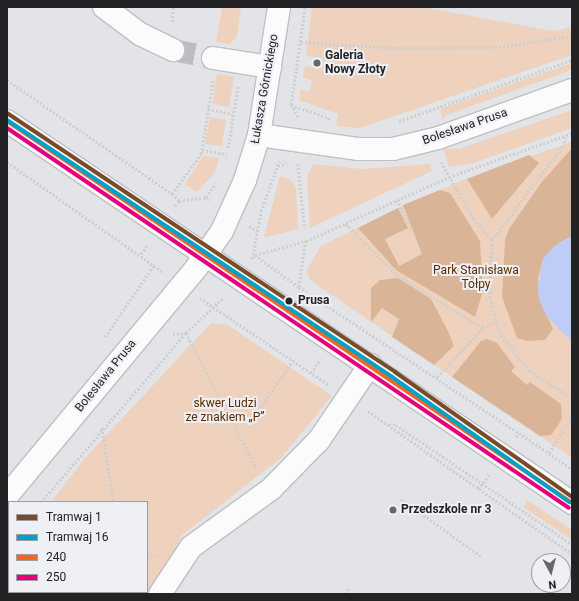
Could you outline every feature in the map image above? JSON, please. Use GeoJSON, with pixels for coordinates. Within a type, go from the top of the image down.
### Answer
{"type":"FeatureCollection","features":[{"type":"Feature","properties":{"kind":"street"},"geometry":{"type":"LineString","coordinates":[[104,7],[140,34],[173,50]]}},
{"type":"Feature","properties":{"kind":"street","name":"Łukasza Górnickiego"},"geometry":{"type":"LineString","coordinates":[[205,256],[240,193],[259,135],[279,7]]}},
{"type":"Feature","properties":{"kind":"street"},"geometry":{"type":"LineString","coordinates":[[214,66],[243,63],[270,68]]}},
{"type":"Feature","properties":{"kind":"street","name":"Bolesława Prusa"},"geometry":{"type":"LineString","coordinates":[[259,135],[359,149],[393,149],[438,138],[572,90]]}},
{"type":"Feature","properties":{"kind":"street"},"geometry":{"type":"LineString","coordinates":[[7,121],[572,503]]}},
{"type":"Feature","properties":{"kind":"street","name":"Bolesława Prusa"},"geometry":{"type":"LineString","coordinates":[[7,496],[205,256]]}},
{"type":"Feature","properties":{"kind":"street"},"geometry":{"type":"LineString","coordinates":[[160,594],[191,547],[271,489],[319,440],[370,366]]}},
{"type":"Feature","properties":{"kind":"path"},"geometry":{"type":"LineString","coordinates":[[305,7],[291,105],[329,118]]}},
{"type":"Feature","properties":{"kind":"path"},"geometry":{"type":"LineString","coordinates":[[301,42],[395,48],[499,47],[572,36]]}},
{"type":"Feature","properties":{"kind":"path"},"geometry":{"type":"LineString","coordinates":[[438,106],[572,60]]}},
{"type":"Feature","properties":{"kind":"path"},"geometry":{"type":"LineString","coordinates":[[226,159],[243,63]]}},
{"type":"Feature","properties":{"kind":"path"},"geometry":{"type":"LineString","coordinates":[[172,194],[202,150],[214,66]]}},
{"type":"Feature","properties":{"kind":"path"},"geometry":{"type":"LineString","coordinates":[[7,80],[179,200]]}},
{"type":"Feature","properties":{"kind":"path"},"geometry":{"type":"LineString","coordinates":[[208,109],[233,114]]}},
{"type":"Feature","properties":{"kind":"path"},"geometry":{"type":"LineString","coordinates":[[255,255],[306,241],[449,177],[572,133]]}},
{"type":"Feature","properties":{"kind":"path"},"geometry":{"type":"LineString","coordinates":[[564,136],[564,143],[492,240],[490,298],[494,322],[530,371],[572,398]]}},
{"type":"Feature","properties":{"kind":"path"},"geometry":{"type":"LineString","coordinates":[[202,150],[227,154]]}},
{"type":"Feature","properties":{"kind":"path"},"geometry":{"type":"LineString","coordinates":[[298,159],[305,229]]}},
{"type":"Feature","properties":{"kind":"path"},"geometry":{"type":"LineString","coordinates":[[7,162],[170,277]]}},
{"type":"Feature","properties":{"kind":"path"},"geometry":{"type":"LineString","coordinates":[[255,255],[261,211],[278,166]]}},
{"type":"Feature","properties":{"kind":"path"},"geometry":{"type":"LineString","coordinates":[[449,177],[492,240]]}},
{"type":"Feature","properties":{"kind":"path"},"geometry":{"type":"LineString","coordinates":[[206,197],[220,178]]}},
{"type":"Feature","properties":{"kind":"path"},"geometry":{"type":"LineString","coordinates":[[173,208],[179,200],[206,197],[212,202]]}},
{"type":"Feature","properties":{"kind":"path"},"geometry":{"type":"LineString","coordinates":[[397,200],[412,229],[410,230]]}},
{"type":"Feature","properties":{"kind":"path"},"geometry":{"type":"LineString","coordinates":[[346,224],[396,274],[483,328]]}},
{"type":"Feature","properties":{"kind":"path"},"geometry":{"type":"LineString","coordinates":[[299,287],[306,241]]}},
{"type":"Feature","properties":{"kind":"path"},"geometry":{"type":"LineString","coordinates":[[255,255],[309,294]]}},
{"type":"Feature","properties":{"kind":"path"},"geometry":{"type":"LineString","coordinates":[[321,302],[437,377],[572,468]]}},
{"type":"Feature","properties":{"kind":"path"},"geometry":{"type":"LineString","coordinates":[[42,501],[102,428],[186,333],[214,307],[271,346]]}},
{"type":"Feature","properties":{"kind":"path"},"geometry":{"type":"LineString","coordinates":[[437,377],[483,328],[494,322]]}},
{"type":"Feature","properties":{"kind":"path"},"geometry":{"type":"LineString","coordinates":[[186,333],[271,489]]}},
{"type":"Feature","properties":{"kind":"path"},"geometry":{"type":"LineString","coordinates":[[311,373],[323,355]]}},
{"type":"Feature","properties":{"kind":"path"},"geometry":{"type":"LineString","coordinates":[[258,411],[293,360]]}},
{"type":"Feature","properties":{"kind":"path"},"geometry":{"type":"LineString","coordinates":[[549,453],[572,416]]}},
{"type":"Feature","properties":{"kind":"path"},"geometry":{"type":"LineString","coordinates":[[572,544],[396,425],[388,425],[572,554]]}},
{"type":"Feature","properties":{"kind":"path"},"geometry":{"type":"LineString","coordinates":[[102,428],[114,501]]}},
{"type":"Feature","properties":{"kind":"path"},"geometry":{"type":"LineString","coordinates":[[514,439],[519,433]]}},
{"type":"Feature","properties":{"kind":"path"},"geometry":{"type":"LineString","coordinates":[[478,489],[491,472]]}},
{"type":"Feature","properties":{"kind":"path"},"geometry":{"type":"LineString","coordinates":[[401,499],[481,556]]}},
{"type":"Feature","properties":{"kind":"path"},"geometry":{"type":"LineString","coordinates":[[344,594],[349,588]]}},
{"type":"Feature","properties":{"kind":"green space"},"geometry":{"type":"Polygon","coordinates":[[[222,7],[241,7],[237,37],[230,44],[216,42],[222,7]]]}},
{"type":"Feature","properties":{"kind":"green space"},"geometry":{"type":"Polygon","coordinates":[[[312,7],[422,7],[553,31],[572,27],[572,55],[360,128],[336,126],[338,114],[299,100],[301,90],[310,91],[312,80],[303,78],[305,66],[322,68],[323,58],[306,56],[312,7]]]}},
{"type":"Feature","properties":{"kind":"green space"},"geometry":{"type":"Polygon","coordinates":[[[572,63],[572,70],[446,115],[443,120],[440,109],[572,63]]]}},
{"type":"Feature","properties":{"kind":"green space"},"geometry":{"type":"Polygon","coordinates":[[[217,74],[234,77],[229,107],[212,104],[217,74]]]}},
{"type":"Feature","properties":{"kind":"green space"},"geometry":{"type":"Polygon","coordinates":[[[572,110],[572,128],[471,164],[449,167],[443,148],[459,149],[572,110]]]}},
{"type":"Feature","properties":{"kind":"green space"},"geometry":{"type":"Polygon","coordinates":[[[210,117],[226,120],[222,146],[205,144],[210,117]]]}},
{"type":"Feature","properties":{"kind":"green space","name":"Park Stanisława Tołpy"},"geometry":{"type":"Polygon","coordinates":[[[572,142],[572,458],[317,285],[309,278],[307,270],[321,246],[398,208],[470,177],[572,142]]]}},
{"type":"Feature","properties":{"kind":"green space"},"geometry":{"type":"Polygon","coordinates":[[[572,148],[572,236],[560,242],[543,259],[538,279],[539,299],[553,329],[545,340],[527,341],[517,338],[502,297],[505,240],[509,229],[541,183],[572,148]]]}},
{"type":"Feature","properties":{"kind":"green space"},"geometry":{"type":"Polygon","coordinates":[[[529,155],[539,163],[492,219],[467,179],[529,155]]]}},
{"type":"Feature","properties":{"kind":"green space"},"geometry":{"type":"Polygon","coordinates":[[[203,156],[219,158],[216,171],[197,192],[185,184],[203,156]]]}},
{"type":"Feature","properties":{"kind":"green space"},"geometry":{"type":"Polygon","coordinates":[[[313,164],[362,169],[430,164],[432,171],[310,228],[307,176],[313,164]]]}},
{"type":"Feature","properties":{"kind":"green space"},"geometry":{"type":"Polygon","coordinates":[[[280,176],[291,180],[296,188],[298,229],[264,237],[280,176]]]}},
{"type":"Feature","properties":{"kind":"green space"},"geometry":{"type":"Polygon","coordinates":[[[440,190],[450,193],[480,241],[483,291],[475,317],[396,270],[358,228],[398,208],[408,228],[385,239],[399,266],[422,254],[403,205],[440,190]]]}},
{"type":"Feature","properties":{"kind":"green space"},"geometry":{"type":"Polygon","coordinates":[[[398,278],[431,299],[448,331],[454,346],[434,365],[392,337],[399,319],[382,308],[371,322],[371,288],[380,280],[398,278]]]}},
{"type":"Feature","properties":{"kind":"green space","name":"skwer Ludzi ze znakiem „P”"},"geometry":{"type":"Polygon","coordinates":[[[211,323],[228,325],[332,396],[281,458],[181,536],[176,555],[149,594],[7,594],[8,576],[8,593],[148,593],[148,501],[52,501],[85,458],[211,323]]]}},
{"type":"Feature","properties":{"kind":"green space"},"geometry":{"type":"Polygon","coordinates":[[[487,339],[497,343],[515,367],[511,371],[527,385],[530,382],[561,404],[562,419],[551,435],[540,436],[452,377],[481,341],[487,339]]]}},
{"type":"Feature","properties":{"kind":"green space"},"geometry":{"type":"Polygon","coordinates":[[[527,500],[572,530],[572,540],[523,507],[527,500]]]}},
{"type":"Feature","properties":{"kind":"water"},"geometry":{"type":"Polygon","coordinates":[[[572,236],[572,342],[547,317],[539,299],[538,287],[543,259],[554,246],[572,236]]]}},
{"type":"Feature","properties":{"kind":"tunnel"},"geometry":{"type":"LineString","coordinates":[[173,50],[213,58]]}},
{"type":"Feature","properties":{"kind":"tram line","name":"1"},"geometry":{"type":"LineString","coordinates":[[7,113],[395,372],[572,497]]}},
{"type":"Feature","properties":{"kind":"tram line","name":"16"},"geometry":{"type":"LineString","coordinates":[[7,120],[392,377],[569,502]]}},
{"type":"Feature","properties":{"kind":"transit line","name":"240"},"geometry":{"type":"LineString","coordinates":[[7,121],[572,503]]}},
{"type":"Feature","properties":{"kind":"transit line","name":"250"},"geometry":{"type":"LineString","coordinates":[[7,128],[569,508]]}},
{"type":"Feature","properties":{"kind":"place","name":"Galeria Nowy Złoty"},"geometry":{"type":"Point","coordinates":[317,63]}},
{"type":"Feature","properties":{"kind":"place","name":"Prusa"},"geometry":{"type":"Point","coordinates":[289,301]}},
{"type":"Feature","properties":{"kind":"place","name":"Przedszkole nr 3"},"geometry":{"type":"Point","coordinates":[393,510]}}]}
